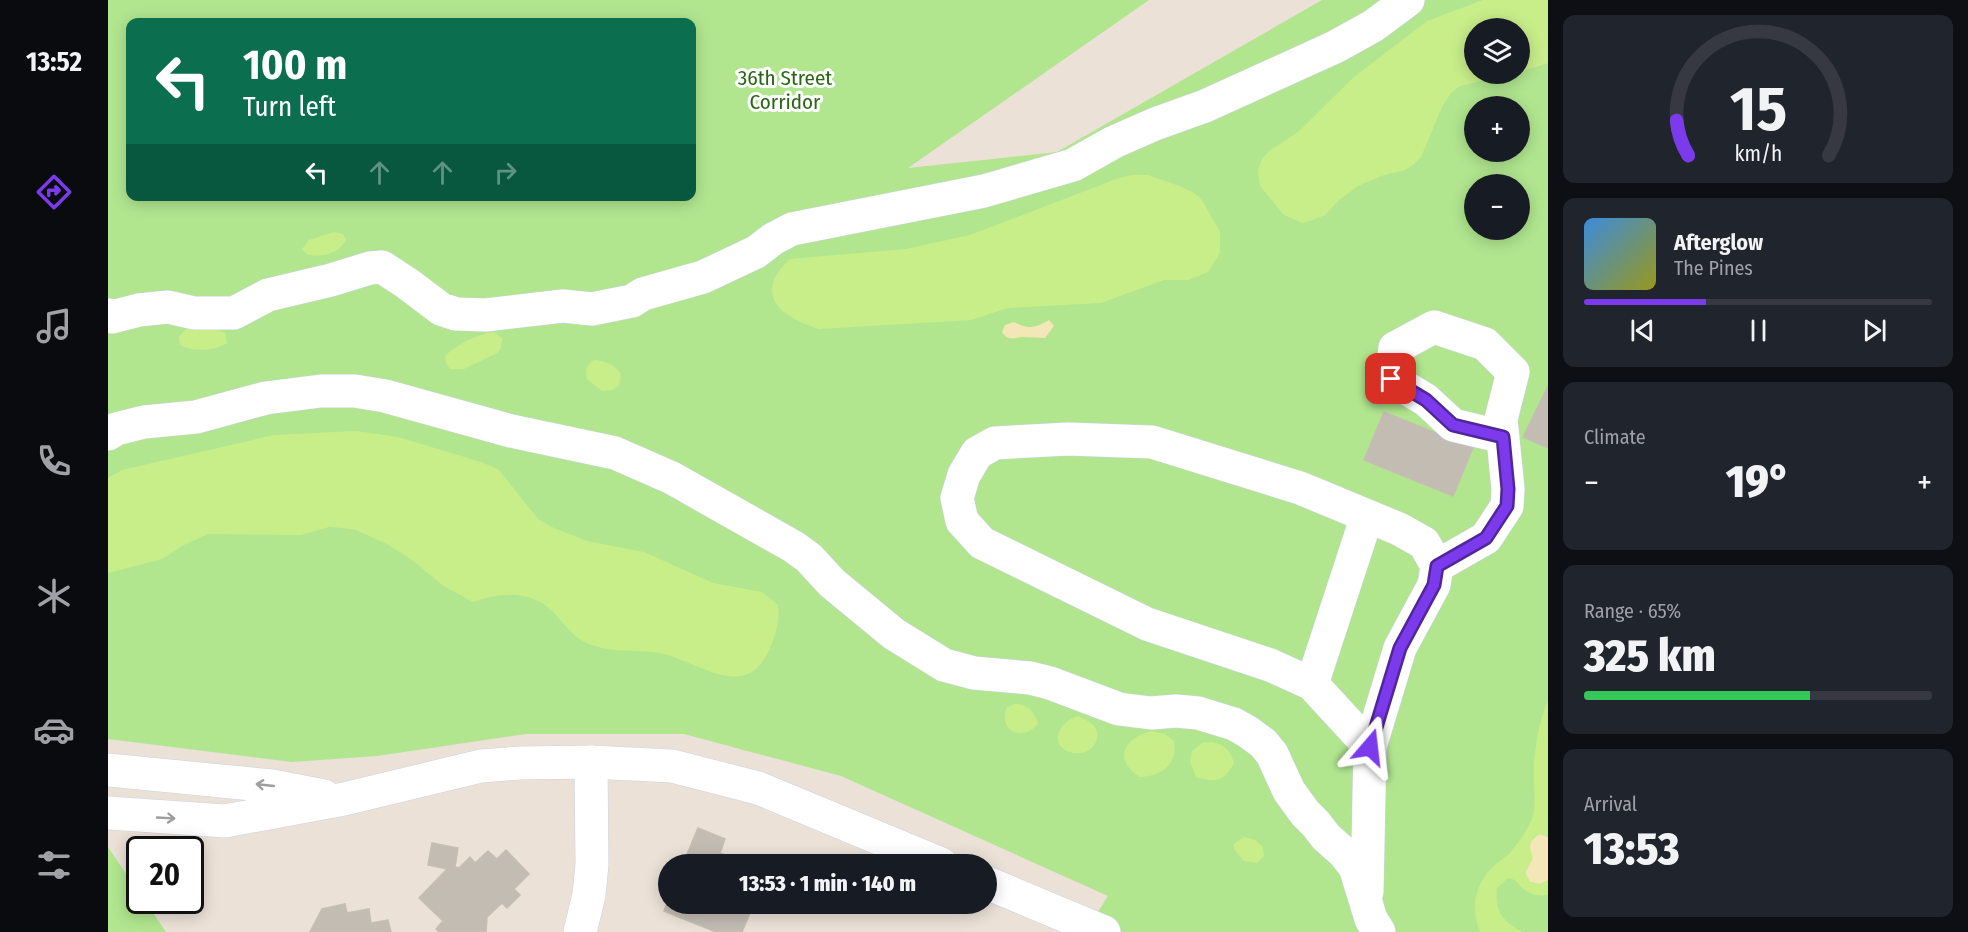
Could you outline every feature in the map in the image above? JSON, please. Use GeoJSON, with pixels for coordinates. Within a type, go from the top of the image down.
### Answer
{"type":"FeatureCollection","features":[{"type":"Feature","properties":{"kind":"street"},"geometry":{"type":"LineString","coordinates":[[108,315],[112,317],[139,310],[168,307],[194,313],[234,313],[268,294],[382,267],[441,309],[456,314],[486,315],[563,306],[592,309],[632,301],[643,294],[703,277],[756,252],[773,239],[792,229],[984,191],[1072,165],[1114,142],[1205,106],[1335,47],[1373,26],[1408,0]]}},
{"type":"Feature","properties":{"kind":"street"},"geometry":{"type":"LineString","coordinates":[[108,434],[116,429],[144,422],[196,417],[266,398],[321,391],[355,391],[385,396],[511,431],[615,453],[672,478],[794,547],[809,558],[832,583],[888,629],[911,647],[944,666],[974,673],[1030,678],[1050,683],[1119,709],[1198,713],[1234,724],[1248,732],[1263,743],[1272,754],[1290,791],[1305,813],[1355,867],[1369,922]]}},
{"type":"Feature","properties":{"kind":"street"},"geometry":{"type":"LineString","coordinates":[[1437,566],[1486,538],[1507,506],[1508,489],[1503,437]]}},
{"type":"Feature","properties":{"kind":"street"},"geometry":{"type":"LineString","coordinates":[[1369,922],[1370,747],[1400,648],[1434,585],[1437,566],[1424,543],[1300,488],[1152,442],[1068,439],[995,443],[977,453],[964,475],[957,498],[962,521],[982,543],[1147,624],[1270,665],[1312,684],[1370,747]]}},
{"type":"Feature","properties":{"kind":"street"},"geometry":{"type":"LineString","coordinates":[[1312,684],[1367,516]]}},
{"type":"Feature","properties":{"kind":"street"},"geometry":{"type":"LineString","coordinates":[[580,932],[589,895],[592,864],[591,762]]}},
{"type":"Feature","properties":{"kind":"street"},"geometry":{"type":"LineString","coordinates":[[108,813],[225,821],[344,799],[481,766],[591,762],[672,766],[758,788],[917,854]]}},
{"type":"Feature","properties":{"kind":"street"},"geometry":{"type":"LineString","coordinates":[[108,770],[272,786],[344,799]]}},
{"type":"Feature","properties":{"kind":"street"},"geometry":{"type":"LineString","coordinates":[[997,887],[1104,932]]}},
{"type":"Feature","properties":{"kind":"green space","name":"36th Street Corridor"},"geometry":{"type":"Polygon","coordinates":[[[108,0],[1149,0],[908,168],[1057,152],[1322,0],[1548,0],[1548,932],[1102,932],[1089,926],[1108,896],[841,776],[684,734],[526,734],[377,756],[292,762],[108,739],[108,0]]]}},
{"type":"Feature","properties":{"kind":"green space"},"geometry":{"type":"Polygon","coordinates":[[[1483,0],[1548,0],[1548,63],[1530,69],[1530,18],[1464,18],[1464,84],[1469,84],[1460,86],[1451,93],[1442,107],[1421,157],[1405,170],[1381,176],[1358,186],[1338,201],[1325,215],[1302,223],[1284,215],[1260,186],[1258,170],[1262,159],[1269,151],[1298,132],[1354,77],[1427,21],[1483,0]]]}},
{"type":"Feature","properties":{"kind":"green space"},"geometry":{"type":"Polygon","coordinates":[[[1132,175],[1148,175],[1182,187],[1202,200],[1220,232],[1220,253],[1208,272],[1188,280],[1164,280],[1101,303],[1008,308],[971,320],[819,329],[786,314],[775,301],[772,292],[774,280],[790,259],[906,249],[970,235],[1132,175]]]}},
{"type":"Feature","properties":{"kind":"green space"},"geometry":{"type":"Polygon","coordinates":[[[334,232],[343,234],[346,240],[339,249],[325,255],[314,256],[308,255],[302,249],[309,240],[334,232]]]}},
{"type":"Feature","properties":{"kind":"green space"},"geometry":{"type":"Polygon","coordinates":[[[189,327],[213,328],[225,333],[227,343],[210,349],[197,350],[180,345],[179,336],[189,327]]]}},
{"type":"Feature","properties":{"kind":"green space"},"geometry":{"type":"Polygon","coordinates":[[[494,332],[502,338],[501,348],[497,353],[464,369],[450,369],[445,356],[455,347],[481,335],[494,332]]]}},
{"type":"Feature","properties":{"kind":"green space"},"geometry":{"type":"Polygon","coordinates":[[[594,360],[616,368],[621,374],[619,386],[612,390],[602,391],[587,379],[587,368],[594,360]]]}},
{"type":"Feature","properties":{"kind":"green space"},"geometry":{"type":"Polygon","coordinates":[[[356,431],[398,437],[481,462],[499,470],[538,519],[552,527],[587,541],[644,552],[713,583],[762,592],[778,605],[777,627],[770,648],[760,665],[748,674],[735,676],[705,670],[659,653],[601,648],[577,637],[549,608],[536,600],[504,595],[473,602],[445,587],[412,560],[387,544],[356,530],[343,528],[329,527],[301,535],[208,534],[162,559],[108,573],[108,478],[122,470],[274,435],[356,431]]]}},
{"type":"Feature","properties":{"kind":"green space"},"geometry":{"type":"Polygon","coordinates":[[[1548,701],[1548,837],[1540,834],[1533,837],[1529,846],[1533,858],[1525,873],[1530,882],[1540,884],[1548,880],[1548,895],[1529,893],[1515,880],[1508,878],[1497,888],[1497,904],[1501,915],[1509,924],[1522,932],[1480,932],[1475,914],[1479,888],[1488,872],[1518,843],[1532,819],[1536,748],[1540,724],[1548,701]]]}},
{"type":"Feature","properties":{"kind":"green space"},"geometry":{"type":"Polygon","coordinates":[[[1015,704],[1024,705],[1033,712],[1038,724],[1032,729],[1019,733],[1008,728],[1005,715],[1007,707],[1015,704]]]}},
{"type":"Feature","properties":{"kind":"green space"},"geometry":{"type":"Polygon","coordinates":[[[1078,716],[1088,721],[1097,730],[1097,739],[1093,747],[1080,753],[1064,749],[1058,739],[1063,726],[1078,716]]]}},
{"type":"Feature","properties":{"kind":"green space"},"geometry":{"type":"Polygon","coordinates":[[[1152,731],[1165,734],[1174,741],[1175,749],[1167,767],[1155,774],[1140,777],[1126,763],[1125,750],[1134,739],[1152,731]]]}},
{"type":"Feature","properties":{"kind":"green space"},"geometry":{"type":"Polygon","coordinates":[[[1212,742],[1226,749],[1234,763],[1227,774],[1218,779],[1209,780],[1196,777],[1190,762],[1192,751],[1202,743],[1212,742]]]}},
{"type":"Feature","properties":{"kind":"green space"},"geometry":{"type":"Polygon","coordinates":[[[1244,837],[1255,840],[1263,847],[1264,856],[1257,863],[1244,861],[1234,849],[1234,844],[1244,837]]]}},
{"type":"Feature","properties":{"kind":"green space"},"geometry":{"type":"Polygon","coordinates":[[[108,847],[126,874],[126,914],[154,914],[166,932],[108,932],[108,847]]]}},
{"type":"Feature","properties":{"kind":"sand"},"geometry":{"type":"Polygon","coordinates":[[[1049,320],[1054,326],[1045,338],[1009,338],[1002,332],[1005,325],[1014,322],[1032,327],[1049,320]]]}},
{"type":"Feature","properties":{"kind":"sand"},"geometry":{"type":"Polygon","coordinates":[[[1540,834],[1548,837],[1548,880],[1540,884],[1530,882],[1525,873],[1529,862],[1531,842],[1540,834]]]}},
{"type":"Feature","properties":{"kind":"building"},"geometry":{"type":"Polygon","coordinates":[[[1548,386],[1548,448],[1523,437],[1548,386]]]}},
{"type":"Feature","properties":{"kind":"building"},"geometry":{"type":"Polygon","coordinates":[[[1384,412],[1473,448],[1453,496],[1364,460],[1384,412]]]}},
{"type":"Feature","properties":{"kind":"building"},"geometry":{"type":"Polygon","coordinates":[[[698,828],[725,839],[720,853],[722,854],[687,854],[698,828]]]}},
{"type":"Feature","properties":{"kind":"building"},"geometry":{"type":"Polygon","coordinates":[[[432,843],[458,848],[455,867],[459,868],[470,857],[475,863],[488,851],[497,859],[506,850],[529,874],[514,889],[520,895],[507,908],[502,903],[487,917],[486,932],[439,932],[436,929],[443,921],[419,898],[447,869],[428,865],[432,843]]]}},
{"type":"Feature","properties":{"kind":"building"},"geometry":{"type":"Polygon","coordinates":[[[345,904],[347,913],[369,909],[371,923],[388,920],[391,932],[310,932],[322,909],[345,904]]]}},
{"type":"Feature","properties":{"kind":"building"},"geometry":{"type":"Polygon","coordinates":[[[671,914],[749,914],[742,932],[716,932],[671,914]]]}},
{"type":"Feature","properties":{"kind":"route"},"geometry":{"type":"LineString","coordinates":[[1370,747],[1400,648],[1434,585],[1437,566],[1486,538],[1507,506],[1508,489],[1503,437],[1453,425],[1426,400],[1391,379]]}}]}
